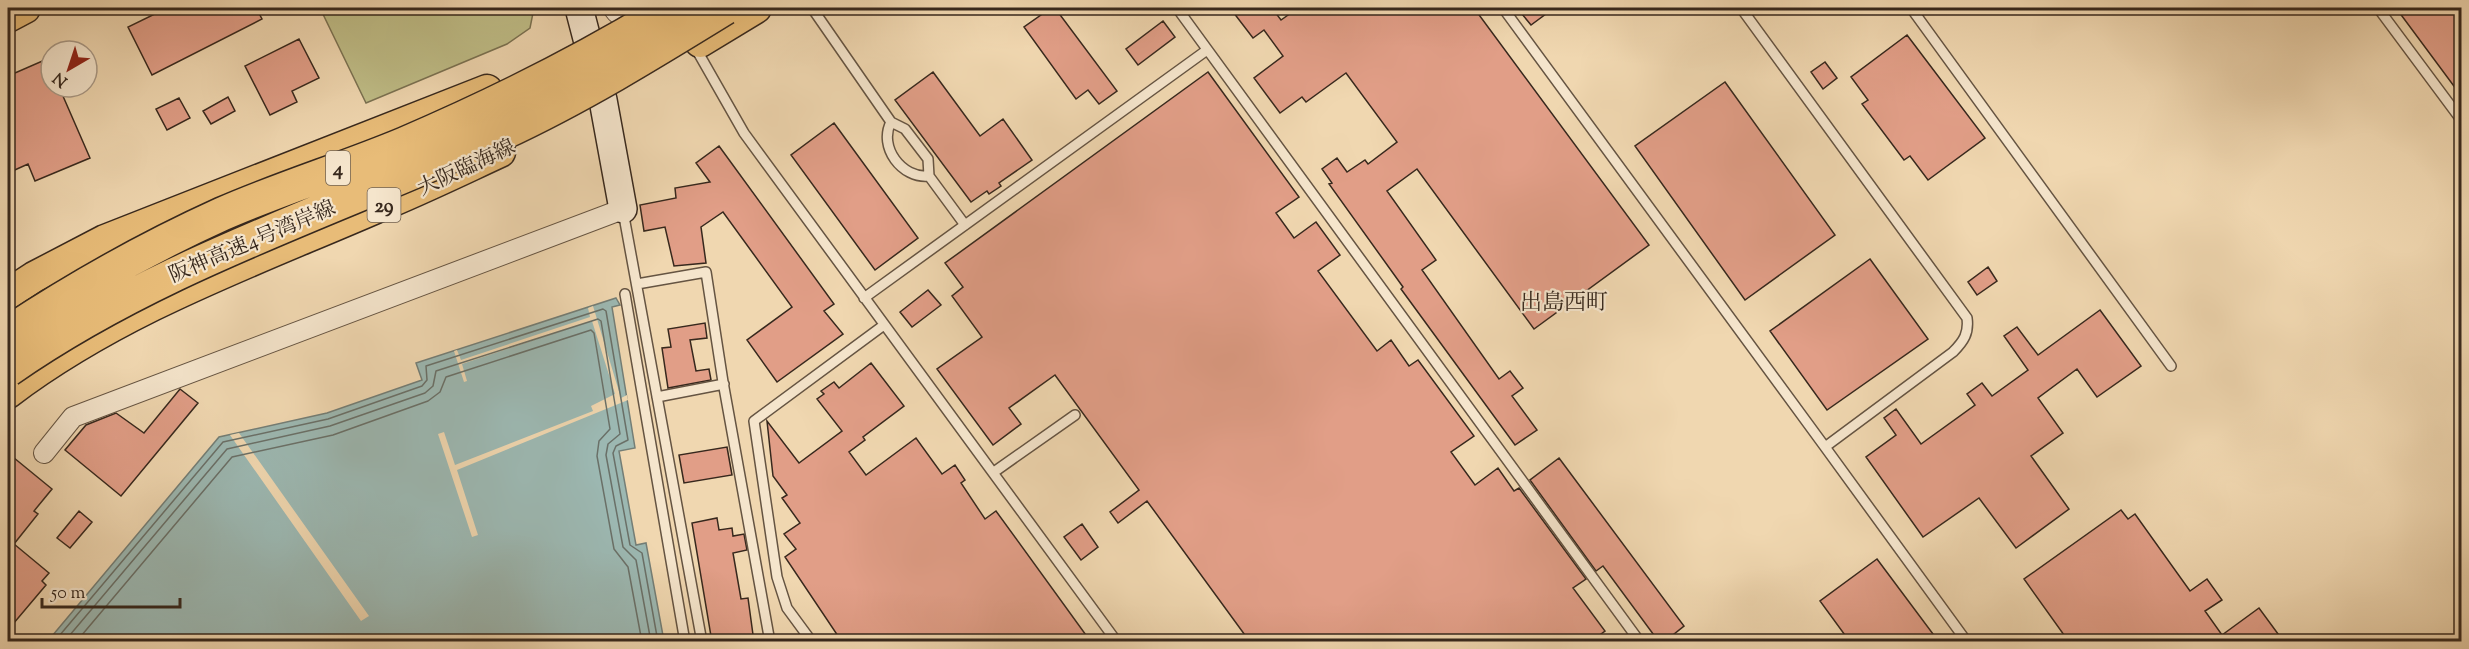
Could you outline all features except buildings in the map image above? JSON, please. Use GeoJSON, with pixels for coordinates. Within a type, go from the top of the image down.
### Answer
{"type":"FeatureCollection","features":[{"type":"Feature","properties":{"kind":"highway","name":"阪神高速4号湾岸線"},"geometry":{"type":"LineString","coordinates":[[8,333],[60,298],[134,256],[222,214],[402,145],[493,104],[567,66],[670,8]]}},
{"type":"Feature","properties":{"kind":"highway","name":"阪神高速4号湾岸線"},"geometry":{"type":"LineString","coordinates":[[8,370],[76,325],[155,282],[501,134],[590,90],[725,8]]}},
{"type":"Feature","properties":{"kind":"main road"},"geometry":{"type":"LineString","coordinates":[[8,294],[34,277],[105,240],[480,94],[589,38],[639,8]]}},
{"type":"Feature","properties":{"kind":"main road","name":"大阪臨海線"},"geometry":{"type":"LineString","coordinates":[[8,393],[83,342],[154,303],[378,208],[510,147],[603,100],[756,8]]}},
{"type":"Feature","properties":{"kind":"street"},"geometry":{"type":"LineString","coordinates":[[44,453],[73,417],[406,293],[623,208],[603,100],[589,38],[579,8]]}},
{"type":"Feature","properties":{"kind":"street"},"geometry":{"type":"LineString","coordinates":[[614,8],[617,13],[625,8]]}},
{"type":"Feature","properties":{"kind":"lane"},"geometry":{"type":"LineString","coordinates":[[812,8],[891,122],[905,129],[928,159],[929,176],[965,225]]}},
{"type":"Feature","properties":{"kind":"lane"},"geometry":{"type":"LineString","coordinates":[[1176,8],[1640,642]]}},
{"type":"Feature","properties":{"kind":"lane"},"geometry":{"type":"LineString","coordinates":[[1503,8],[1967,642]]}},
{"type":"Feature","properties":{"kind":"lane"},"geometry":{"type":"LineString","coordinates":[[1741,8],[1967,318],[1969,330],[1963,342],[1953,352],[1825,447]]}},
{"type":"Feature","properties":{"kind":"lane"},"geometry":{"type":"LineString","coordinates":[[1911,8],[2171,366]]}},
{"type":"Feature","properties":{"kind":"lane"},"geometry":{"type":"LineString","coordinates":[[2378,8],[2462,121]]}},
{"type":"Feature","properties":{"kind":"lane"},"geometry":{"type":"LineString","coordinates":[[695,46],[744,133],[1117,642]]}},
{"type":"Feature","properties":{"kind":"lane"},"geometry":{"type":"LineString","coordinates":[[864,298],[1207,50]]}},
{"type":"Feature","properties":{"kind":"lane"},"geometry":{"type":"LineString","coordinates":[[891,122],[886,132],[885,144],[908,173],[918,177],[929,176]]}},
{"type":"Feature","properties":{"kind":"lane"},"geometry":{"type":"LineString","coordinates":[[623,208],[702,642]]}},
{"type":"Feature","properties":{"kind":"lane"},"geometry":{"type":"LineString","coordinates":[[637,284],[706,272],[770,642]]}},
{"type":"Feature","properties":{"kind":"lane"},"geometry":{"type":"LineString","coordinates":[[625,294],[685,642]]}},
{"type":"Feature","properties":{"kind":"lane"},"geometry":{"type":"LineString","coordinates":[[812,642],[787,608],[777,577],[754,421],[884,326]]}},
{"type":"Feature","properties":{"kind":"lane"},"geometry":{"type":"LineString","coordinates":[[657,397],[724,384]]}},
{"type":"Feature","properties":{"kind":"lane"},"geometry":{"type":"LineString","coordinates":[[994,472],[1075,415]]}},
{"type":"Feature","properties":{"kind":"shaded area"},"geometry":{"type":"Polygon","coordinates":[[[320,8],[534,8],[530,28],[507,44],[366,103],[320,8]]]}},
{"type":"Feature","properties":{"kind":"water"},"geometry":{"type":"Polygon","coordinates":[[[616,298],[620,305],[612,307],[635,448],[619,451],[636,545],[646,543],[664,641],[47,642],[219,437],[327,413],[422,380],[416,363],[616,298]]]}},
{"type":"Feature","properties":{"kind":"pier"},"geometry":{"type":"Polygon","coordinates":[[[593,306],[621,398],[627,395],[628,400],[457,470],[478,535],[472,537],[438,434],[444,432],[455,465],[593,411],[591,406],[615,394],[592,321],[462,364],[467,381],[464,382],[454,351],[457,350],[461,360],[590,317],[588,308],[593,306]]]}},
{"type":"Feature","properties":{"kind":"pier"},"geometry":{"type":"Polygon","coordinates":[[[239,433],[369,616],[361,621],[230,435],[239,433]]]}},
{"type":"Feature","properties":{"kind":"district","name":"出島西町"},"geometry":{"type":"Point","coordinates":[1564,301]}}]}
